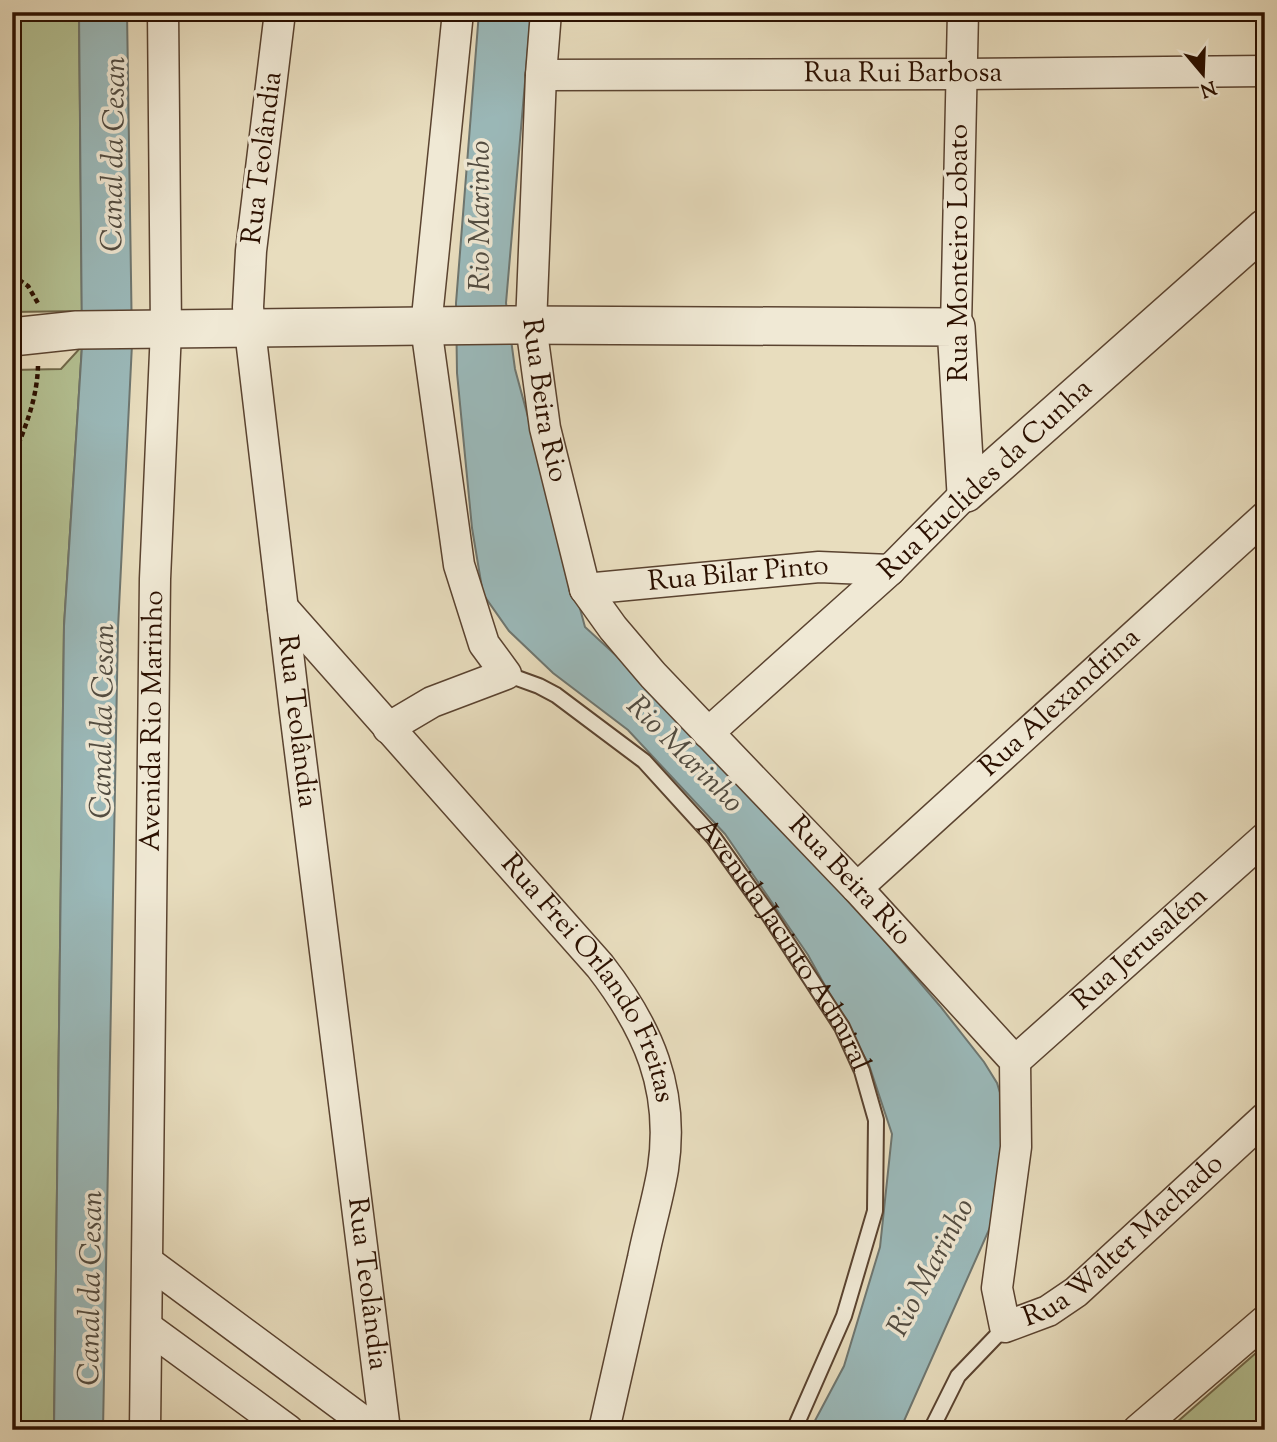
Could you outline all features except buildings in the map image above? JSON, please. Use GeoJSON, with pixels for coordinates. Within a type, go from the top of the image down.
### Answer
{"type":"FeatureCollection","features":[{"type":"Feature","properties":{"kind":"street","name":"Avenida Rio Marinho"},"geometry":{"type":"LineString","coordinates":[[145,1430],[155,579],[155,330],[163,12]]}},
{"type":"Feature","properties":{"kind":"street","name":"Rua Teolândia"},"geometry":{"type":"LineString","coordinates":[[280,12],[251,251],[248,307],[385,1430]]}},
{"type":"Feature","properties":{"kind":"street"},"geometry":{"type":"LineString","coordinates":[[388,728],[432,702],[506,674],[484,643],[459,565],[436,326],[458,12]]}},
{"type":"Feature","properties":{"kind":"street","name":"Rua Beira Rio"},"geometry":{"type":"LineString","coordinates":[[546,12],[524,325],[545,428],[585,589],[621,638],[857,888],[1015,1062]]}},
{"type":"Feature","properties":{"kind":"street","name":"Rua Monteiro Lobato"},"geometry":{"type":"LineString","coordinates":[[963,12],[956,327],[966,493]]}},
{"type":"Feature","properties":{"kind":"street","name":"Rua Rui Barbosa"},"geometry":{"type":"LineString","coordinates":[[541,75],[1265,71]]}},
{"type":"Feature","properties":{"kind":"street","name":"Rua Euclides da Cunha"},"geometry":{"type":"LineString","coordinates":[[708,733],[890,569],[966,493],[1265,228]]}},
{"type":"Feature","properties":{"kind":"street"},"geometry":{"type":"LineString","coordinates":[[12,337],[77,330],[524,325],[956,327]]}},
{"type":"Feature","properties":{"kind":"street","name":"Rua Alexandrina"},"geometry":{"type":"LineString","coordinates":[[857,888],[1265,517]]}},
{"type":"Feature","properties":{"kind":"street","name":"Rua Bilar Pinto"},"geometry":{"type":"LineString","coordinates":[[585,589],[819,567],[890,569]]}},
{"type":"Feature","properties":{"kind":"street","name":"Rua Frei Orlando Freitas"},"geometry":{"type":"LineString","coordinates":[[283,608],[600,967],[623,995],[648,1043],[657,1069],[666,1120],[663,1170],[604,1430]]}},
{"type":"Feature","properties":{"kind":"street","name":"Rua Jerusalém"},"geometry":{"type":"LineString","coordinates":[[1015,1062],[1265,838]]}},
{"type":"Feature","properties":{"kind":"street"},"geometry":{"type":"LineString","coordinates":[[1005,1327],[997,1288],[1016,1147],[1015,1062]]}},
{"type":"Feature","properties":{"kind":"street","name":"Rua Walter Machado"},"geometry":{"type":"LineString","coordinates":[[1005,1327],[1048,1311],[1076,1292],[1265,1118]]}},
{"type":"Feature","properties":{"kind":"street"},"geometry":{"type":"LineString","coordinates":[[148,1262],[375,1430]]}},
{"type":"Feature","properties":{"kind":"street"},"geometry":{"type":"LineString","coordinates":[[1138,1430],[1265,1321]]}},
{"type":"Feature","properties":{"kind":"street"},"geometry":{"type":"LineString","coordinates":[[147,1327],[288,1430]]}},
{"type":"Feature","properties":{"kind":"lane","name":"Avenida Jacinto Admiral"},"geometry":{"type":"LineString","coordinates":[[506,674],[556,695],[644,761],[714,838],[769,915],[842,1027],[862,1071],[876,1119],[875,1211],[844,1316],[794,1430]]}},
{"type":"Feature","properties":{"kind":"lane"},"geometry":{"type":"LineString","coordinates":[[931,1430],[958,1376],[1005,1327]]}},
{"type":"Feature","properties":{"kind":"green space"},"geometry":{"type":"Polygon","coordinates":[[[12,12],[79,12],[82,311],[12,312],[12,12]]]}},
{"type":"Feature","properties":{"kind":"green space"},"geometry":{"type":"Polygon","coordinates":[[[82,346],[64,626],[54,1430],[12,1430],[12,370],[61,369],[82,346]]]}},
{"type":"Feature","properties":{"kind":"green space"},"geometry":{"type":"Polygon","coordinates":[[[1265,1345],[1265,1430],[1168,1430],[1265,1345]]]}},
{"type":"Feature","properties":{"kind":"water","name":"Canal da Cesan"},"geometry":{"type":"Polygon","coordinates":[[[79,12],[127,12],[132,344],[118,628],[103,1430],[54,1430],[64,626],[82,346],[79,12]]]}},
{"type":"Feature","properties":{"kind":"water","name":"Rio Marinho"},"geometry":{"type":"Polygon","coordinates":[[[479,12],[531,12],[506,303],[515,369],[585,627],[732,762],[940,1006],[984,1062],[997,1083],[1009,1122],[992,1223],[900,1430],[810,1430],[844,1366],[880,1247],[892,1134],[869,1065],[808,955],[725,834],[628,730],[553,673],[509,631],[483,594],[472,528],[457,373],[456,303],[479,12]]]}}]}
